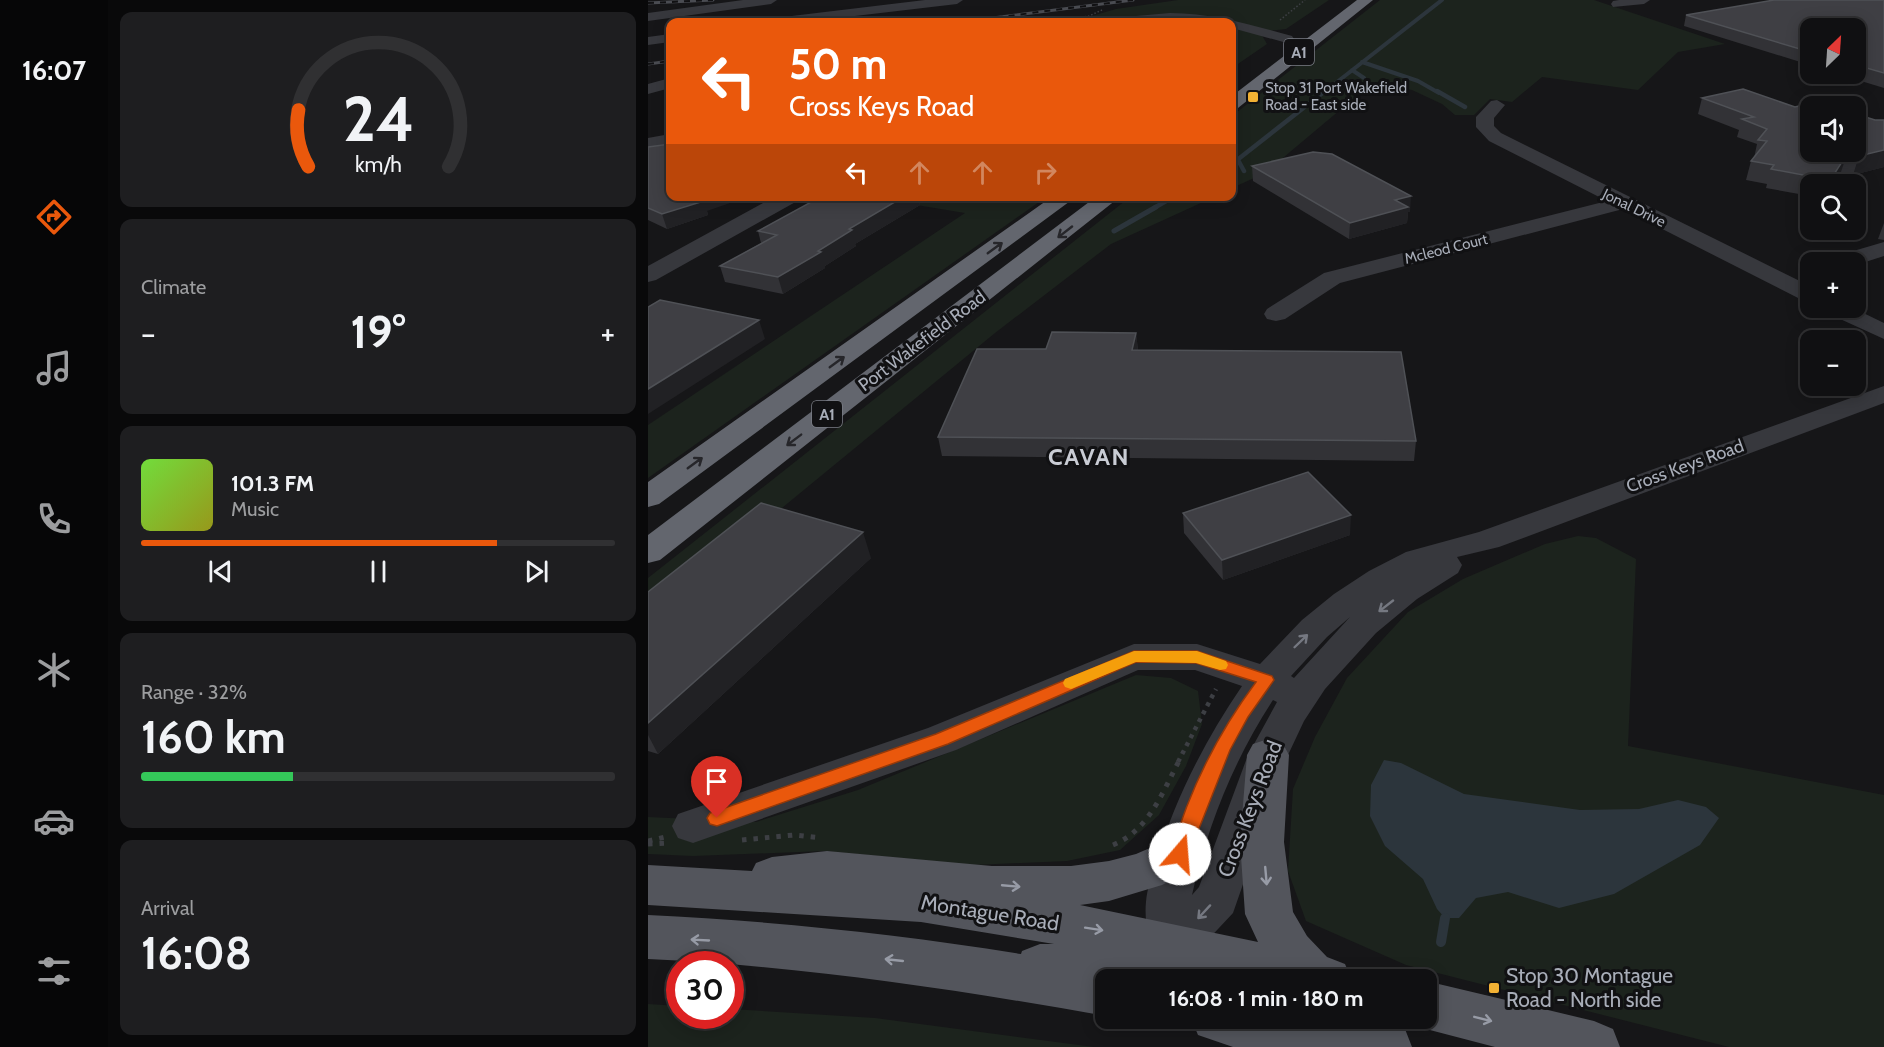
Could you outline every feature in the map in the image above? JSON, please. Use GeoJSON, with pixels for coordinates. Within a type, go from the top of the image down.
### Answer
{"type":"FeatureCollection","features":[{"type":"Feature","properties":{"kind":"highway","name":"A1"},"geometry":{"type":"LineString","coordinates":[[1236,101],[1366,0]]}},
{"type":"Feature","properties":{"kind":"highway","name":"A1"},"geometry":{"type":"LineString","coordinates":[[1268,52],[1291,36]]}},
{"type":"Feature","properties":{"kind":"highway","name":"Port Wakefield Road"},"geometry":{"type":"LineString","coordinates":[[648,498],[1060,201]]}},
{"type":"Feature","properties":{"kind":"highway","name":"Port Wakefield Road"},"geometry":{"type":"LineString","coordinates":[[648,552],[1104,201]]}},
{"type":"Feature","properties":{"kind":"main road"},"geometry":{"type":"LineString","coordinates":[[1268,755],[1263,842],[1269,914],[1300,969]]}},
{"type":"Feature","properties":{"kind":"main road"},"geometry":{"type":"LineString","coordinates":[[665,886],[827,871],[1021,887],[1067,886],[1140,874],[1180,854]]}},
{"type":"Feature","properties":{"kind":"main road","name":"Montague Road"},"geometry":{"type":"LineString","coordinates":[[665,886],[921,901],[1112,932],[1188,962],[1218,969]]}},
{"type":"Feature","properties":{"kind":"main road"},"geometry":{"type":"LineString","coordinates":[[648,938],[712,940],[952,966],[1095,991]]}},
{"type":"Feature","properties":{"kind":"main road"},"geometry":{"type":"LineString","coordinates":[[952,966],[1064,967],[1147,956],[1188,962]]}},
{"type":"Feature","properties":{"kind":"main road"},"geometry":{"type":"LineString","coordinates":[[1437,1008],[1594,1047]]}},
{"type":"Feature","properties":{"kind":"main road"},"geometry":{"type":"LineString","coordinates":[[1260,1029],[1332,1047]]}},
{"type":"Feature","properties":{"kind":"main road","name":"Montague Road"},"geometry":{"type":"LineString","coordinates":[[1363,1029],[1386,1047]]}},
{"type":"Feature","properties":{"kind":"street"},"geometry":{"type":"LineString","coordinates":[[648,17],[741,6],[771,0]]}},
{"type":"Feature","properties":{"kind":"street"},"geometry":{"type":"LineString","coordinates":[[785,18],[957,0]]}},
{"type":"Feature","properties":{"kind":"street"},"geometry":{"type":"LineString","coordinates":[[1618,4],[1644,0]]}},
{"type":"Feature","properties":{"kind":"street"},"geometry":{"type":"LineString","coordinates":[[741,6],[745,11],[761,18]]}},
{"type":"Feature","properties":{"kind":"street"},"geometry":{"type":"LineString","coordinates":[[1172,18],[1189,16],[1201,18]]}},
{"type":"Feature","properties":{"kind":"street"},"geometry":{"type":"LineString","coordinates":[[1236,25],[1291,36]]}},
{"type":"Feature","properties":{"kind":"street"},"geometry":{"type":"LineString","coordinates":[[648,41],[666,39]]}},
{"type":"Feature","properties":{"kind":"street"},"geometry":{"type":"LineString","coordinates":[[648,89],[666,82]]}},
{"type":"Feature","properties":{"kind":"street","name":"Jonal Drive"},"geometry":{"type":"LineString","coordinates":[[1497,105],[1485,117],[1485,127],[1495,137],[1800,290]]}},
{"type":"Feature","properties":{"kind":"street"},"geometry":{"type":"LineString","coordinates":[[648,142],[666,140]]}},
{"type":"Feature","properties":{"kind":"street"},"geometry":{"type":"LineString","coordinates":[[648,275],[783,201]]}},
{"type":"Feature","properties":{"kind":"street","name":"Mcleod Court"},"geometry":{"type":"LineString","coordinates":[[1276,314],[1332,278],[1624,203]]}},
{"type":"Feature","properties":{"kind":"street"},"geometry":{"type":"LineString","coordinates":[[1866,254],[1884,249]]}},
{"type":"Feature","properties":{"kind":"street"},"geometry":{"type":"LineString","coordinates":[[1781,280],[1800,275]]}},
{"type":"Feature","properties":{"kind":"street"},"geometry":{"type":"LineString","coordinates":[[1856,318],[1884,332]]}},
{"type":"Feature","properties":{"kind":"street","name":"Cross Keys Road"},"geometry":{"type":"LineString","coordinates":[[1188,962],[1168,903],[1186,834],[1216,760],[1242,713],[1266,680],[1318,625],[1378,580],[1420,558],[1488,540],[1639,482],[1884,394]]}},
{"type":"Feature","properties":{"kind":"street","name":"Cross Keys Road"},"geometry":{"type":"LineString","coordinates":[[1188,962],[1217,898],[1268,755],[1300,697],[1331,657],[1364,624],[1405,591],[1488,540]]}},
{"type":"Feature","properties":{"kind":"street"},"geometry":{"type":"LineString","coordinates":[[682,835],[942,739],[1134,657],[1197,657],[1266,680],[1300,697]]}},
{"type":"Feature","properties":{"kind":"path"},"geometry":{"type":"LineString","coordinates":[[1106,848],[1123,842],[1143,825],[1155,807],[1227,667]]}},
{"type":"Feature","properties":{"kind":"path"},"geometry":{"type":"LineString","coordinates":[[648,844],[682,835]]}},
{"type":"Feature","properties":{"kind":"path"},"geometry":{"type":"LineString","coordinates":[[736,841],[794,835],[833,840]]}},
{"type":"Feature","properties":{"kind":"shaded area"},"geometry":{"type":"Polygon","coordinates":[[[1178,0],[1329,0],[1286,29],[1260,32],[1267,44],[1236,65],[1236,18],[1085,18],[1116,9],[1178,0]]]}},
{"type":"Feature","properties":{"kind":"shaded area"},"geometry":{"type":"Polygon","coordinates":[[[1380,0],[1594,0],[1725,44],[1678,52],[1638,90],[1542,77],[1512,102],[1490,99],[1474,115],[1455,115],[1442,104],[1412,90],[1371,84],[1265,173],[1236,186],[1236,113],[1380,0]]]}},
{"type":"Feature","properties":{"kind":"shaded area"},"geometry":{"type":"Polygon","coordinates":[[[892,201],[1040,201],[648,478],[648,425],[965,213],[892,201]]]}},
{"type":"Feature","properties":{"kind":"shaded area"},"geometry":{"type":"Polygon","coordinates":[[[1125,201],[1205,201],[1111,244],[995,333],[648,618],[648,578],[1125,201]]]}},
{"type":"Feature","properties":{"kind":"shaded area"},"geometry":{"type":"Polygon","coordinates":[[[1578,536],[1596,538],[1636,559],[1628,746],[1884,795],[1884,1047],[1729,1047],[1437,973],[1437,969],[1422,969],[1406,965],[1306,921],[1288,871],[1293,789],[1315,737],[1347,678],[1408,612],[1463,579],[1545,544],[1578,536]]]}},
{"type":"Feature","properties":{"kind":"shaded area"},"geometry":{"type":"Polygon","coordinates":[[[1136,675],[1171,678],[1198,691],[1202,724],[1186,766],[1159,815],[1120,850],[1067,861],[974,865],[825,851],[693,856],[648,854],[648,817],[756,822],[858,790],[1136,675]]]}},
{"type":"Feature","properties":{"kind":"shaded area"},"geometry":{"type":"Polygon","coordinates":[[[1384,760],[1401,763],[1464,794],[1580,810],[1639,809],[1678,800],[1706,807],[1719,818],[1700,845],[1614,894],[1559,908],[1508,892],[1476,898],[1459,918],[1445,918],[1437,909],[1423,879],[1385,846],[1370,816],[1371,785],[1384,760]]]}},
{"type":"Feature","properties":{"kind":"shaded area"},"geometry":{"type":"Polygon","coordinates":[[[648,1004],[666,1005],[666,1029],[744,1029],[744,1010],[875,1018],[1094,1047],[648,1047],[648,1004]]]}},
{"type":"Feature","properties":{"kind":"building"},"geometry":{"type":"Polygon","coordinates":[[[1774,0],[1884,0],[1884,73],[1866,68],[1866,18],[1800,18],[1800,49],[1686,15],[1774,0]]]}},
{"type":"Feature","properties":{"kind":"building"},"geometry":{"type":"Polygon","coordinates":[[[1743,89],[1795,107],[1800,106],[1800,162],[1842,162],[1834,174],[1800,174],[1771,169],[1774,165],[1751,161],[1767,141],[1758,140],[1767,129],[1742,119],[1754,117],[1702,98],[1743,89]]]}},
{"type":"Feature","properties":{"kind":"building"},"geometry":{"type":"Polygon","coordinates":[[[1866,117],[1884,120],[1884,150],[1866,154],[1866,117]]]}},
{"type":"Feature","properties":{"kind":"building"},"geometry":{"type":"Polygon","coordinates":[[[666,145],[666,201],[704,201],[662,214],[648,208],[648,147],[666,145]]]}},
{"type":"Feature","properties":{"kind":"building"},"geometry":{"type":"Polygon","coordinates":[[[1313,152],[1332,154],[1411,196],[1395,200],[1408,207],[1350,223],[1252,166],[1313,152]]]}},
{"type":"Feature","properties":{"kind":"building"},"geometry":{"type":"Polygon","coordinates":[[[813,201],[897,201],[849,229],[852,230],[818,251],[821,252],[778,277],[720,266],[777,235],[758,231],[813,201]]]}},
{"type":"Feature","properties":{"kind":"building"},"geometry":{"type":"Polygon","coordinates":[[[660,300],[759,320],[648,389],[648,307],[660,300]]]}},
{"type":"Feature","properties":{"kind":"building"},"geometry":{"type":"Polygon","coordinates":[[[1052,332],[1136,333],[1132,350],[1401,352],[1416,441],[938,437],[977,349],[1046,349],[1052,332]]]}},
{"type":"Feature","properties":{"kind":"building"},"geometry":{"type":"Polygon","coordinates":[[[1308,472],[1351,515],[1222,560],[1183,513],[1308,472]]]}},
{"type":"Feature","properties":{"kind":"building"},"geometry":{"type":"Polygon","coordinates":[[[761,503],[863,532],[648,723],[648,592],[761,503]]]}},
{"type":"Feature","properties":{"kind":"waterway"},"geometry":{"type":"LineString","coordinates":[[1362,62],[1442,0]]}},
{"type":"Feature","properties":{"kind":"waterway"},"geometry":{"type":"LineString","coordinates":[[1352,70],[1362,62]]}},
{"type":"Feature","properties":{"kind":"waterway"},"geometry":{"type":"LineString","coordinates":[[1362,62],[1418,81],[1439,93]]}},
{"type":"Feature","properties":{"kind":"waterway"},"geometry":{"type":"LineString","coordinates":[[1323,93],[1352,70]]}},
{"type":"Feature","properties":{"kind":"waterway"},"geometry":{"type":"LineString","coordinates":[[1352,70],[1364,78]]}},
{"type":"Feature","properties":{"kind":"waterway"},"geometry":{"type":"LineString","coordinates":[[1236,161],[1325,91]]}},
{"type":"Feature","properties":{"kind":"waterway"},"geometry":{"type":"LineString","coordinates":[[1437,91],[1465,107]]}},
{"type":"Feature","properties":{"kind":"waterway"},"geometry":{"type":"LineString","coordinates":[[1238,160],[1244,171]]}},
{"type":"Feature","properties":{"kind":"waterway"},"geometry":{"type":"LineString","coordinates":[[1154,208],[1166,201]]}},
{"type":"Feature","properties":{"kind":"waterway"},"geometry":{"type":"LineString","coordinates":[[1114,231],[1156,207]]}},
{"type":"Feature","properties":{"kind":"waterway"},"geometry":{"type":"LineString","coordinates":[[1441,942],[1445,918]]}},
{"type":"Feature","properties":{"kind":"railway"},"geometry":{"type":"LineString","coordinates":[[648,3],[713,0]]}},
{"type":"Feature","properties":{"kind":"railway"},"geometry":{"type":"LineString","coordinates":[[992,18],[1133,0]]}},
{"type":"Feature","properties":{"kind":"railway"},"geometry":{"type":"LineString","coordinates":[[648,64],[666,62]]}},
{"type":"Feature","properties":{"kind":"slow traffic"},"geometry":{"type":"LineString","coordinates":[[1071,683],[1134,657],[1197,657],[1220,665]]}},
{"type":"Feature","properties":{"kind":"place","name":"Stop 31 Port Wakefield Road - East side"},"geometry":{"type":"Point","coordinates":[1253,97]}},
{"type":"Feature","properties":{"kind":"place","name":"Stop 30 Montague Road - North side"},"geometry":{"type":"Point","coordinates":[1494,988]}},
{"type":"Feature","properties":{"kind":"district","name":"CAVAN"},"geometry":{"type":"Point","coordinates":[1089,457]}},
{"type":"Feature","properties":{"kind":"route"},"geometry":{"type":"LineString","coordinates":[[717,818],[942,739],[1134,657],[1197,657],[1266,680],[1242,713],[1221,750],[1180,854]]}}]}
